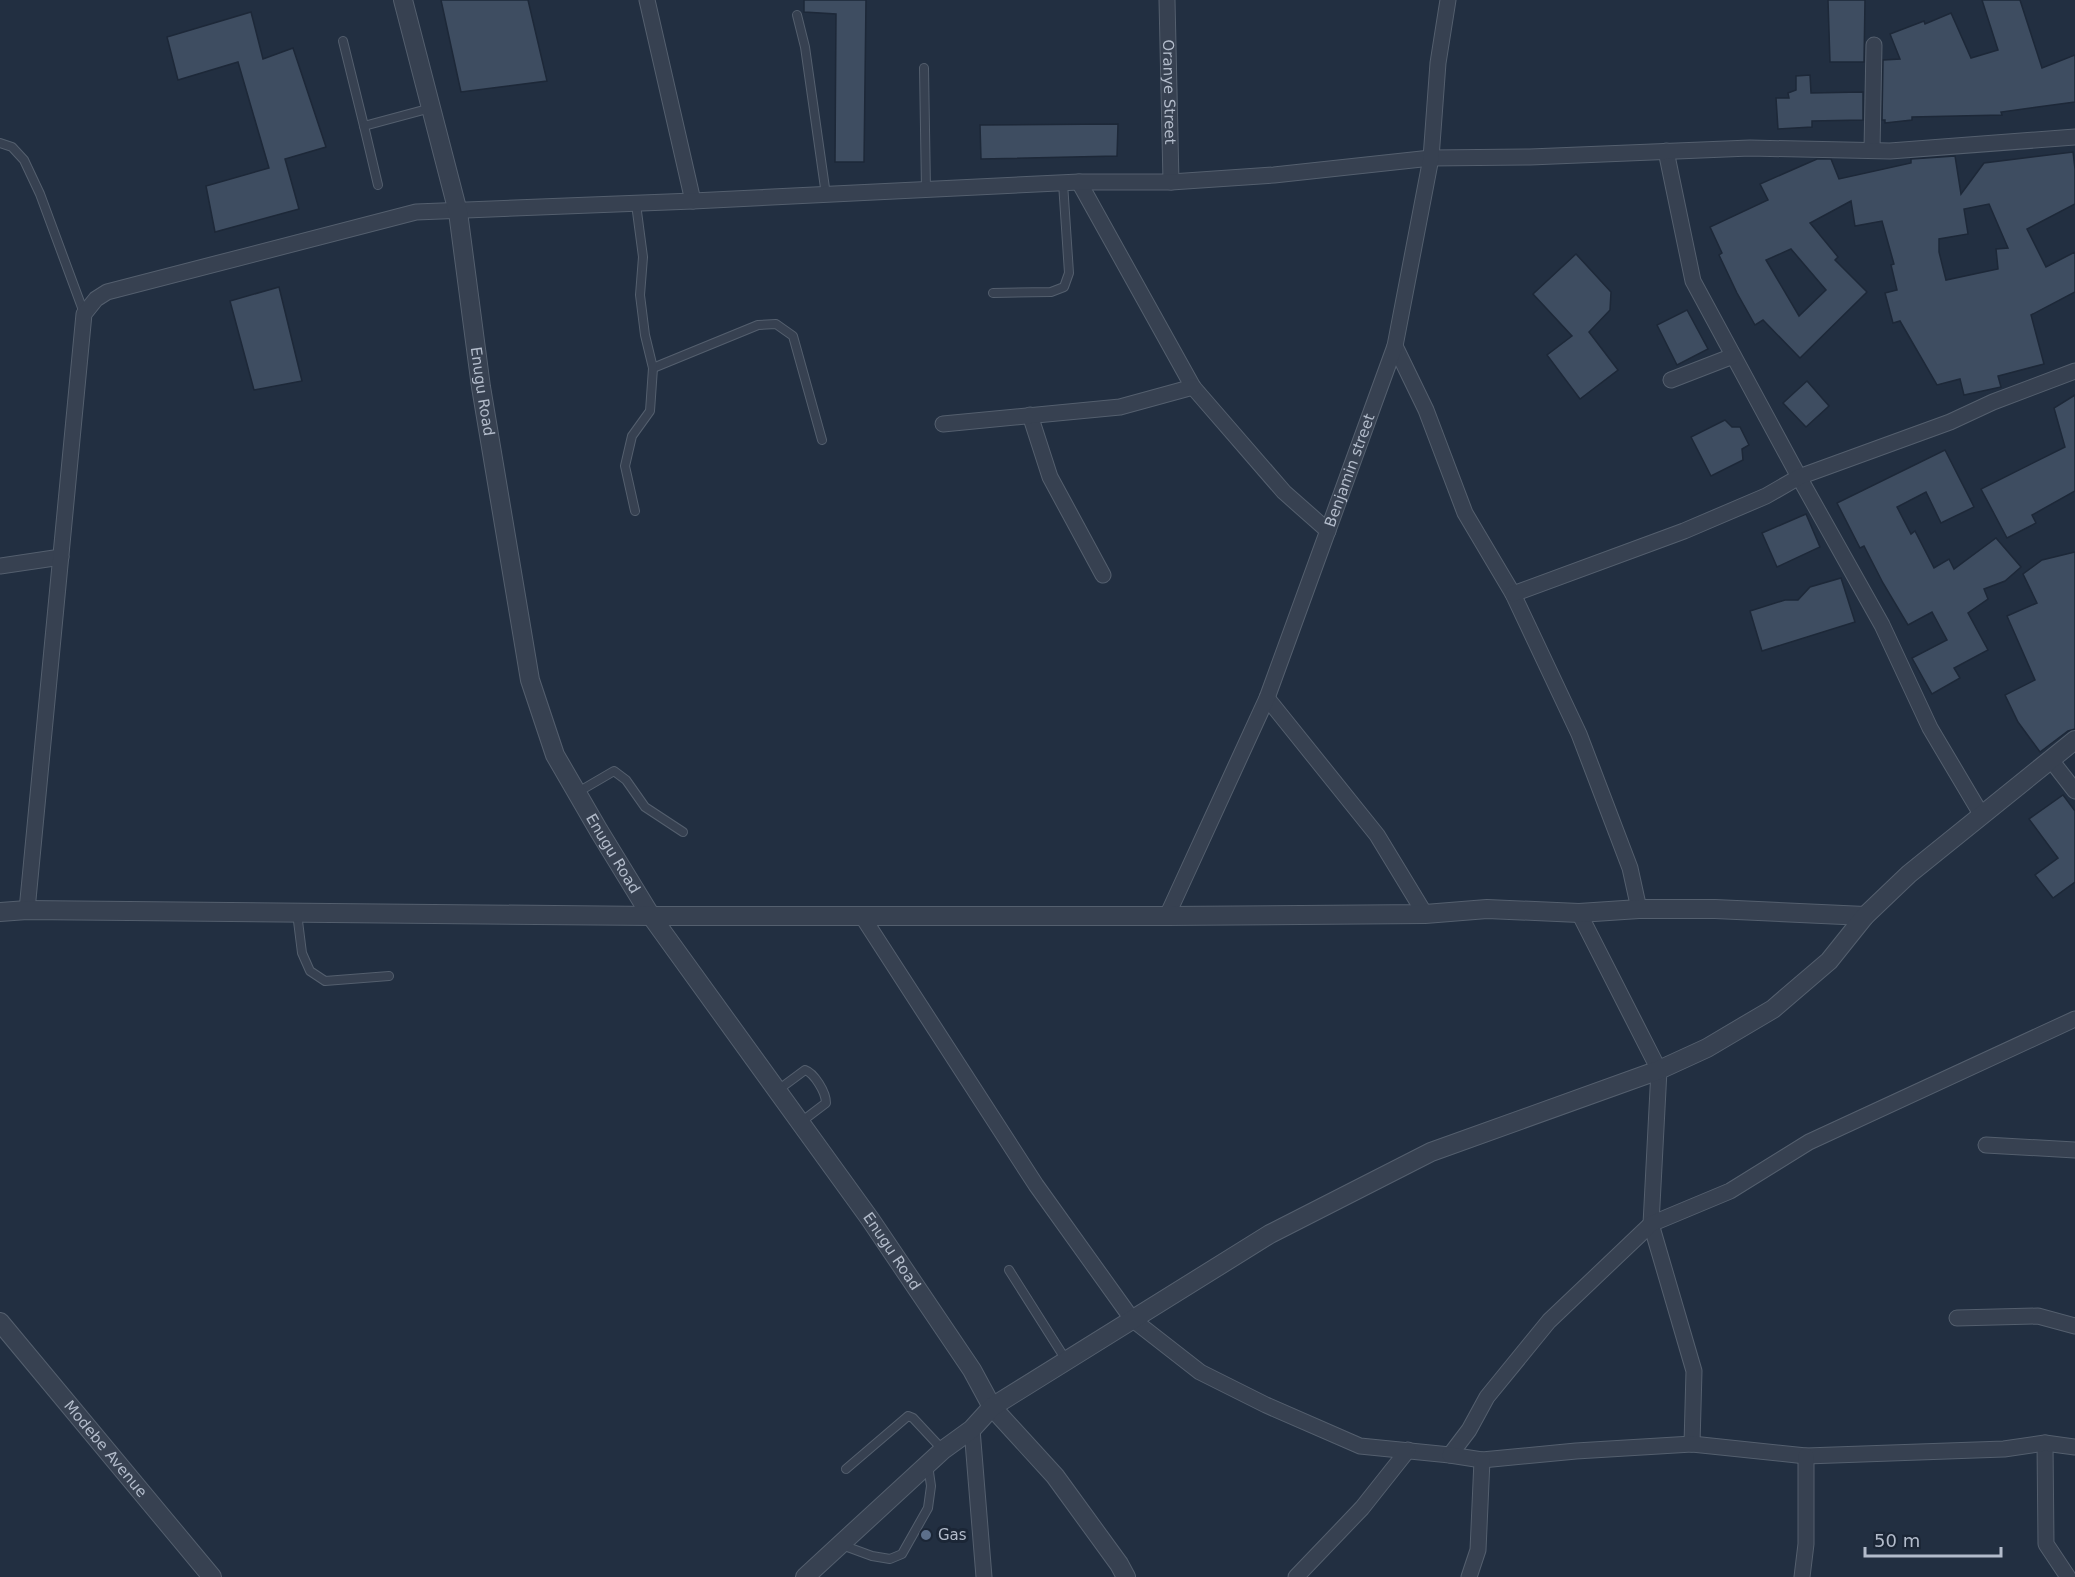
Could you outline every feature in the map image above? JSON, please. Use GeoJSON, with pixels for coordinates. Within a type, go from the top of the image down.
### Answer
{"type":"FeatureCollection","features":[{"type":"Feature","properties":{"kind":"street","name":"Enugu Road"},"geometry":{"type":"LineString","coordinates":[[403,0],[458,212],[481,387],[530,680],[555,755],[651,916],[870,1219],[972,1370],[992,1407],[1055,1476],[1126,1577]]}},
{"type":"Feature","properties":{"kind":"street"},"geometry":{"type":"LineString","coordinates":[[647,0],[693,201]]}},
{"type":"Feature","properties":{"kind":"street","name":"Oranye Street"},"geometry":{"type":"LineString","coordinates":[[1167,0],[1171,182]]}},
{"type":"Feature","properties":{"kind":"street","name":"Benjamin street"},"geometry":{"type":"LineString","coordinates":[[1167,916],[1267,698],[1395,346],[1431,158],[1438,63],[1448,0]]}},
{"type":"Feature","properties":{"kind":"street"},"geometry":{"type":"LineString","coordinates":[[1872,150],[1874,45]]}},
{"type":"Feature","properties":{"kind":"street"},"geometry":{"type":"LineString","coordinates":[[27,910],[84,314],[96,299],[107,292],[416,212],[636,204],[1071,182],[1171,182],[1274,175],[1431,158],[1530,157],[1750,148],[1902,150],[2075,137]]}},
{"type":"Feature","properties":{"kind":"street"},"geometry":{"type":"LineString","coordinates":[[1666,151],[1693,281],[1798,477],[1882,625],[1930,728],[1981,814]]}},
{"type":"Feature","properties":{"kind":"street"},"geometry":{"type":"LineString","coordinates":[[1071,182],[1192,387],[1284,492],[1328,531]]}},
{"type":"Feature","properties":{"kind":"street"},"geometry":{"type":"LineString","coordinates":[[1395,346],[1426,410],[1465,513],[1513,594],[1579,734],[1630,868],[1639,909]]}},
{"type":"Feature","properties":{"kind":"street"},"geometry":{"type":"LineString","coordinates":[[1671,380],[1733,356]]}},
{"type":"Feature","properties":{"kind":"street"},"geometry":{"type":"LineString","coordinates":[[1513,594],[1684,531],[1766,496],[1798,477],[1950,422],[1993,402],[2075,371]]}},
{"type":"Feature","properties":{"kind":"street"},"geometry":{"type":"LineString","coordinates":[[943,424],[1120,407],[1192,387]]}},
{"type":"Feature","properties":{"kind":"street"},"geometry":{"type":"LineString","coordinates":[[1030,414],[1050,477],[1103,575]]}},
{"type":"Feature","properties":{"kind":"street"},"geometry":{"type":"LineString","coordinates":[[0,566],[61,557]]}},
{"type":"Feature","properties":{"kind":"street"},"geometry":{"type":"LineString","coordinates":[[1267,698],[1377,835],[1425,914]]}},
{"type":"Feature","properties":{"kind":"street"},"geometry":{"type":"LineString","coordinates":[[805,1577],[943,1450],[972,1429],[992,1407],[1270,1234],[1431,1152],[1659,1070],[1707,1048],[1773,1009],[1829,961],[1865,916],[1909,874],[2075,740]]}},
{"type":"Feature","properties":{"kind":"street"},"geometry":{"type":"LineString","coordinates":[[2051,760],[2075,791]]}},
{"type":"Feature","properties":{"kind":"street"},"geometry":{"type":"LineString","coordinates":[[0,912],[27,910],[651,916],[1167,916],[1425,914],[1487,909],[1579,913],[1639,909],[1715,909],[1865,916]]}},
{"type":"Feature","properties":{"kind":"street"},"geometry":{"type":"LineString","coordinates":[[1579,913],[1659,1070],[1651,1224],[1694,1371],[1692,1444]]}},
{"type":"Feature","properties":{"kind":"street"},"geometry":{"type":"LineString","coordinates":[[862,916],[1036,1185],[1132,1319],[1200,1372],[1266,1406],[1360,1446],[1482,1460],[1576,1451],[1692,1444],[1806,1456],[2004,1449],[2045,1443],[2075,1447]]}},
{"type":"Feature","properties":{"kind":"street"},"geometry":{"type":"LineString","coordinates":[[1450,1455],[1469,1430],[1487,1397],[1549,1321],[1651,1224],[1730,1191],[1809,1142],[2075,1018]]}},
{"type":"Feature","properties":{"kind":"street"},"geometry":{"type":"LineString","coordinates":[[1986,1145],[2075,1150]]}},
{"type":"Feature","properties":{"kind":"street"},"geometry":{"type":"LineString","coordinates":[[1957,1318],[2038,1316],[2075,1326]]}},
{"type":"Feature","properties":{"kind":"street","name":"Modebe Avenue"},"geometry":{"type":"LineString","coordinates":[[0,1322],[212,1577]]}},
{"type":"Feature","properties":{"kind":"street"},"geometry":{"type":"LineString","coordinates":[[972,1429],[984,1577]]}},
{"type":"Feature","properties":{"kind":"street"},"geometry":{"type":"LineString","coordinates":[[2045,1443],[2046,1544],[2068,1577]]}},
{"type":"Feature","properties":{"kind":"street"},"geometry":{"type":"LineString","coordinates":[[1296,1577],[1362,1508],[1408,1450]]}},
{"type":"Feature","properties":{"kind":"street"},"geometry":{"type":"LineString","coordinates":[[1802,1577],[1806,1544],[1806,1456]]}},
{"type":"Feature","properties":{"kind":"street"},"geometry":{"type":"LineString","coordinates":[[1469,1577],[1478,1550],[1482,1460]]}},
{"type":"Feature","properties":{"kind":"lane"},"geometry":{"type":"LineString","coordinates":[[797,15],[805,47],[826,195]]}},
{"type":"Feature","properties":{"kind":"lane"},"geometry":{"type":"LineString","coordinates":[[344,41],[378,185]]}},
{"type":"Feature","properties":{"kind":"lane"},"geometry":{"type":"LineString","coordinates":[[924,68],[926,190]]}},
{"type":"Feature","properties":{"kind":"lane"},"geometry":{"type":"LineString","coordinates":[[364,126],[431,108]]}},
{"type":"Feature","properties":{"kind":"lane"},"geometry":{"type":"LineString","coordinates":[[0,143],[12,147],[24,160],[40,194],[84,314]]}},
{"type":"Feature","properties":{"kind":"lane"},"geometry":{"type":"LineString","coordinates":[[993,293],[1051,292],[1064,287],[1069,273],[1071,182]]}},
{"type":"Feature","properties":{"kind":"lane"},"geometry":{"type":"LineString","coordinates":[[635,511],[625,466],[632,436],[650,411],[652,368],[640,295],[643,257],[636,204]]}},
{"type":"Feature","properties":{"kind":"lane"},"geometry":{"type":"LineString","coordinates":[[652,368],[758,325],[776,324],[793,336],[822,440]]}},
{"type":"Feature","properties":{"kind":"lane"},"geometry":{"type":"LineString","coordinates":[[576,793],[614,771],[626,780],[645,807],[683,832]]}},
{"type":"Feature","properties":{"kind":"lane"},"geometry":{"type":"LineString","coordinates":[[297,913],[302,953],[310,971],[325,981],[389,976]]}},
{"type":"Feature","properties":{"kind":"lane"},"geometry":{"type":"LineString","coordinates":[[778,1090],[805,1070],[812,1075],[826,1098],[826,1103],[801,1122]]}},
{"type":"Feature","properties":{"kind":"lane"},"geometry":{"type":"LineString","coordinates":[[1009,1270],[1066,1360]]}},
{"type":"Feature","properties":{"kind":"lane"},"geometry":{"type":"LineString","coordinates":[[846,1469],[908,1416],[913,1418],[943,1450]]}},
{"type":"Feature","properties":{"kind":"lane"},"geometry":{"type":"LineString","coordinates":[[840,1544],[872,1556],[890,1559],[902,1554],[928,1508],[931,1486],[928,1464]]}},
{"type":"Feature","properties":{"kind":"building"},"geometry":{"type":"Polygon","coordinates":[[[441,0],[528,0],[547,81],[461,92],[441,0]]]}},
{"type":"Feature","properties":{"kind":"building"},"geometry":{"type":"Polygon","coordinates":[[[804,0],[866,0],[864,162],[835,162],[836,14],[804,12],[804,0]]]}},
{"type":"Feature","properties":{"kind":"building"},"geometry":{"type":"Polygon","coordinates":[[[1828,0],[1865,0],[1864,62],[1830,62],[1828,0]]]}},
{"type":"Feature","properties":{"kind":"building"},"geometry":{"type":"Polygon","coordinates":[[[1982,0],[2020,0],[2042,68],[2075,55],[2075,102],[2001,112],[2002,115],[1912,117],[1912,120],[1885,123],[1885,120],[1882,120],[1883,60],[1900,59],[1890,34],[1924,21],[1925,24],[1951,13],[1971,58],[1998,50],[1982,0]]]}},
{"type":"Feature","properties":{"kind":"building"},"geometry":{"type":"Polygon","coordinates":[[[251,12],[263,59],[293,48],[326,147],[285,159],[299,209],[215,232],[206,186],[269,168],[238,62],[178,80],[167,37],[251,12]]]}},
{"type":"Feature","properties":{"kind":"building"},"geometry":{"type":"Polygon","coordinates":[[[1810,75],[1811,93],[1863,92],[1863,120],[1812,121],[1812,127],[1778,129],[1776,98],[1789,98],[1788,93],[1796,90],[1796,76],[1810,75]]]}},
{"type":"Feature","properties":{"kind":"building"},"geometry":{"type":"Polygon","coordinates":[[[1118,124],[1117,156],[981,159],[980,125],[1118,124]]]}},
{"type":"Feature","properties":{"kind":"building"},"geometry":{"type":"Polygon","coordinates":[[[2073,152],[2075,169],[2075,204],[2027,229],[2046,267],[2075,252],[2075,292],[2031,315],[2044,364],[1998,376],[2001,387],[1964,395],[1960,379],[1937,385],[1900,321],[1893,323],[1885,293],[1897,290],[1891,265],[1894,264],[1882,221],[1855,226],[1851,201],[1810,223],[1838,257],[1835,260],[1867,292],[1800,358],[1763,320],[1755,325],[1719,255],[1722,253],[1710,227],[1768,200],[1760,184],[1817,159],[1831,159],[1839,179],[1911,163],[1911,159],[1955,156],[1961,194],[1984,163],[2073,152]],[[1989,204],[1964,209],[1968,234],[1939,239],[1939,252],[1946,280],[1998,269],[1996,249],[2008,248],[1989,204]],[[1791,249],[1766,260],[1799,316],[1826,290],[1791,249]]]}},
{"type":"Feature","properties":{"kind":"building"},"geometry":{"type":"Polygon","coordinates":[[[1576,254],[1611,292],[1610,310],[1589,332],[1618,370],[1580,399],[1547,355],[1572,336],[1533,294],[1576,254]]]}},
{"type":"Feature","properties":{"kind":"building"},"geometry":{"type":"Polygon","coordinates":[[[279,287],[302,381],[254,390],[230,301],[279,287]]]}},
{"type":"Feature","properties":{"kind":"building"},"geometry":{"type":"Polygon","coordinates":[[[1687,310],[1708,349],[1677,365],[1657,325],[1687,310]]]}},
{"type":"Feature","properties":{"kind":"building"},"geometry":{"type":"Polygon","coordinates":[[[1807,381],[1829,406],[1806,427],[1783,403],[1807,381]]]}},
{"type":"Feature","properties":{"kind":"building"},"geometry":{"type":"Polygon","coordinates":[[[2075,395],[2075,491],[2032,515],[2036,523],[2007,538],[1981,489],[2065,447],[2054,408],[2075,395]]]}},
{"type":"Feature","properties":{"kind":"building"},"geometry":{"type":"Polygon","coordinates":[[[1725,420],[1732,427],[1740,427],[1749,445],[1742,449],[1743,460],[1711,476],[1691,437],[1725,420]]]}},
{"type":"Feature","properties":{"kind":"building"},"geometry":{"type":"Polygon","coordinates":[[[1945,450],[1974,507],[1941,523],[1926,492],[1897,507],[1911,534],[1915,531],[1934,568],[1949,559],[1954,569],[1996,538],[2021,567],[2005,581],[1984,589],[1988,599],[1968,613],[1988,650],[1954,668],[1960,678],[1932,694],[1912,658],[1947,640],[1932,612],[1908,625],[1864,546],[1860,548],[1837,503],[1945,450]]]}},
{"type":"Feature","properties":{"kind":"building"},"geometry":{"type":"Polygon","coordinates":[[[1806,514],[1820,547],[1777,567],[1762,533],[1806,514]]]}},
{"type":"Feature","properties":{"kind":"building"},"geometry":{"type":"Polygon","coordinates":[[[2075,552],[2075,729],[2068,731],[2040,752],[2018,722],[2005,695],[2035,680],[2007,616],[2037,603],[2023,574],[2042,560],[2075,552]]]}},
{"type":"Feature","properties":{"kind":"building"},"geometry":{"type":"Polygon","coordinates":[[[1841,578],[1855,622],[1762,651],[1750,611],[1785,600],[1798,600],[1810,587],[1841,578]]]}},
{"type":"Feature","properties":{"kind":"building"},"geometry":{"type":"Polygon","coordinates":[[[2063,795],[2075,811],[2075,882],[2053,898],[2035,875],[2058,858],[2029,819],[2063,795]]]}},
{"type":"Feature","properties":{"kind":"place","name":"Gas"},"geometry":{"type":"Point","coordinates":[926,1535]}}]}
